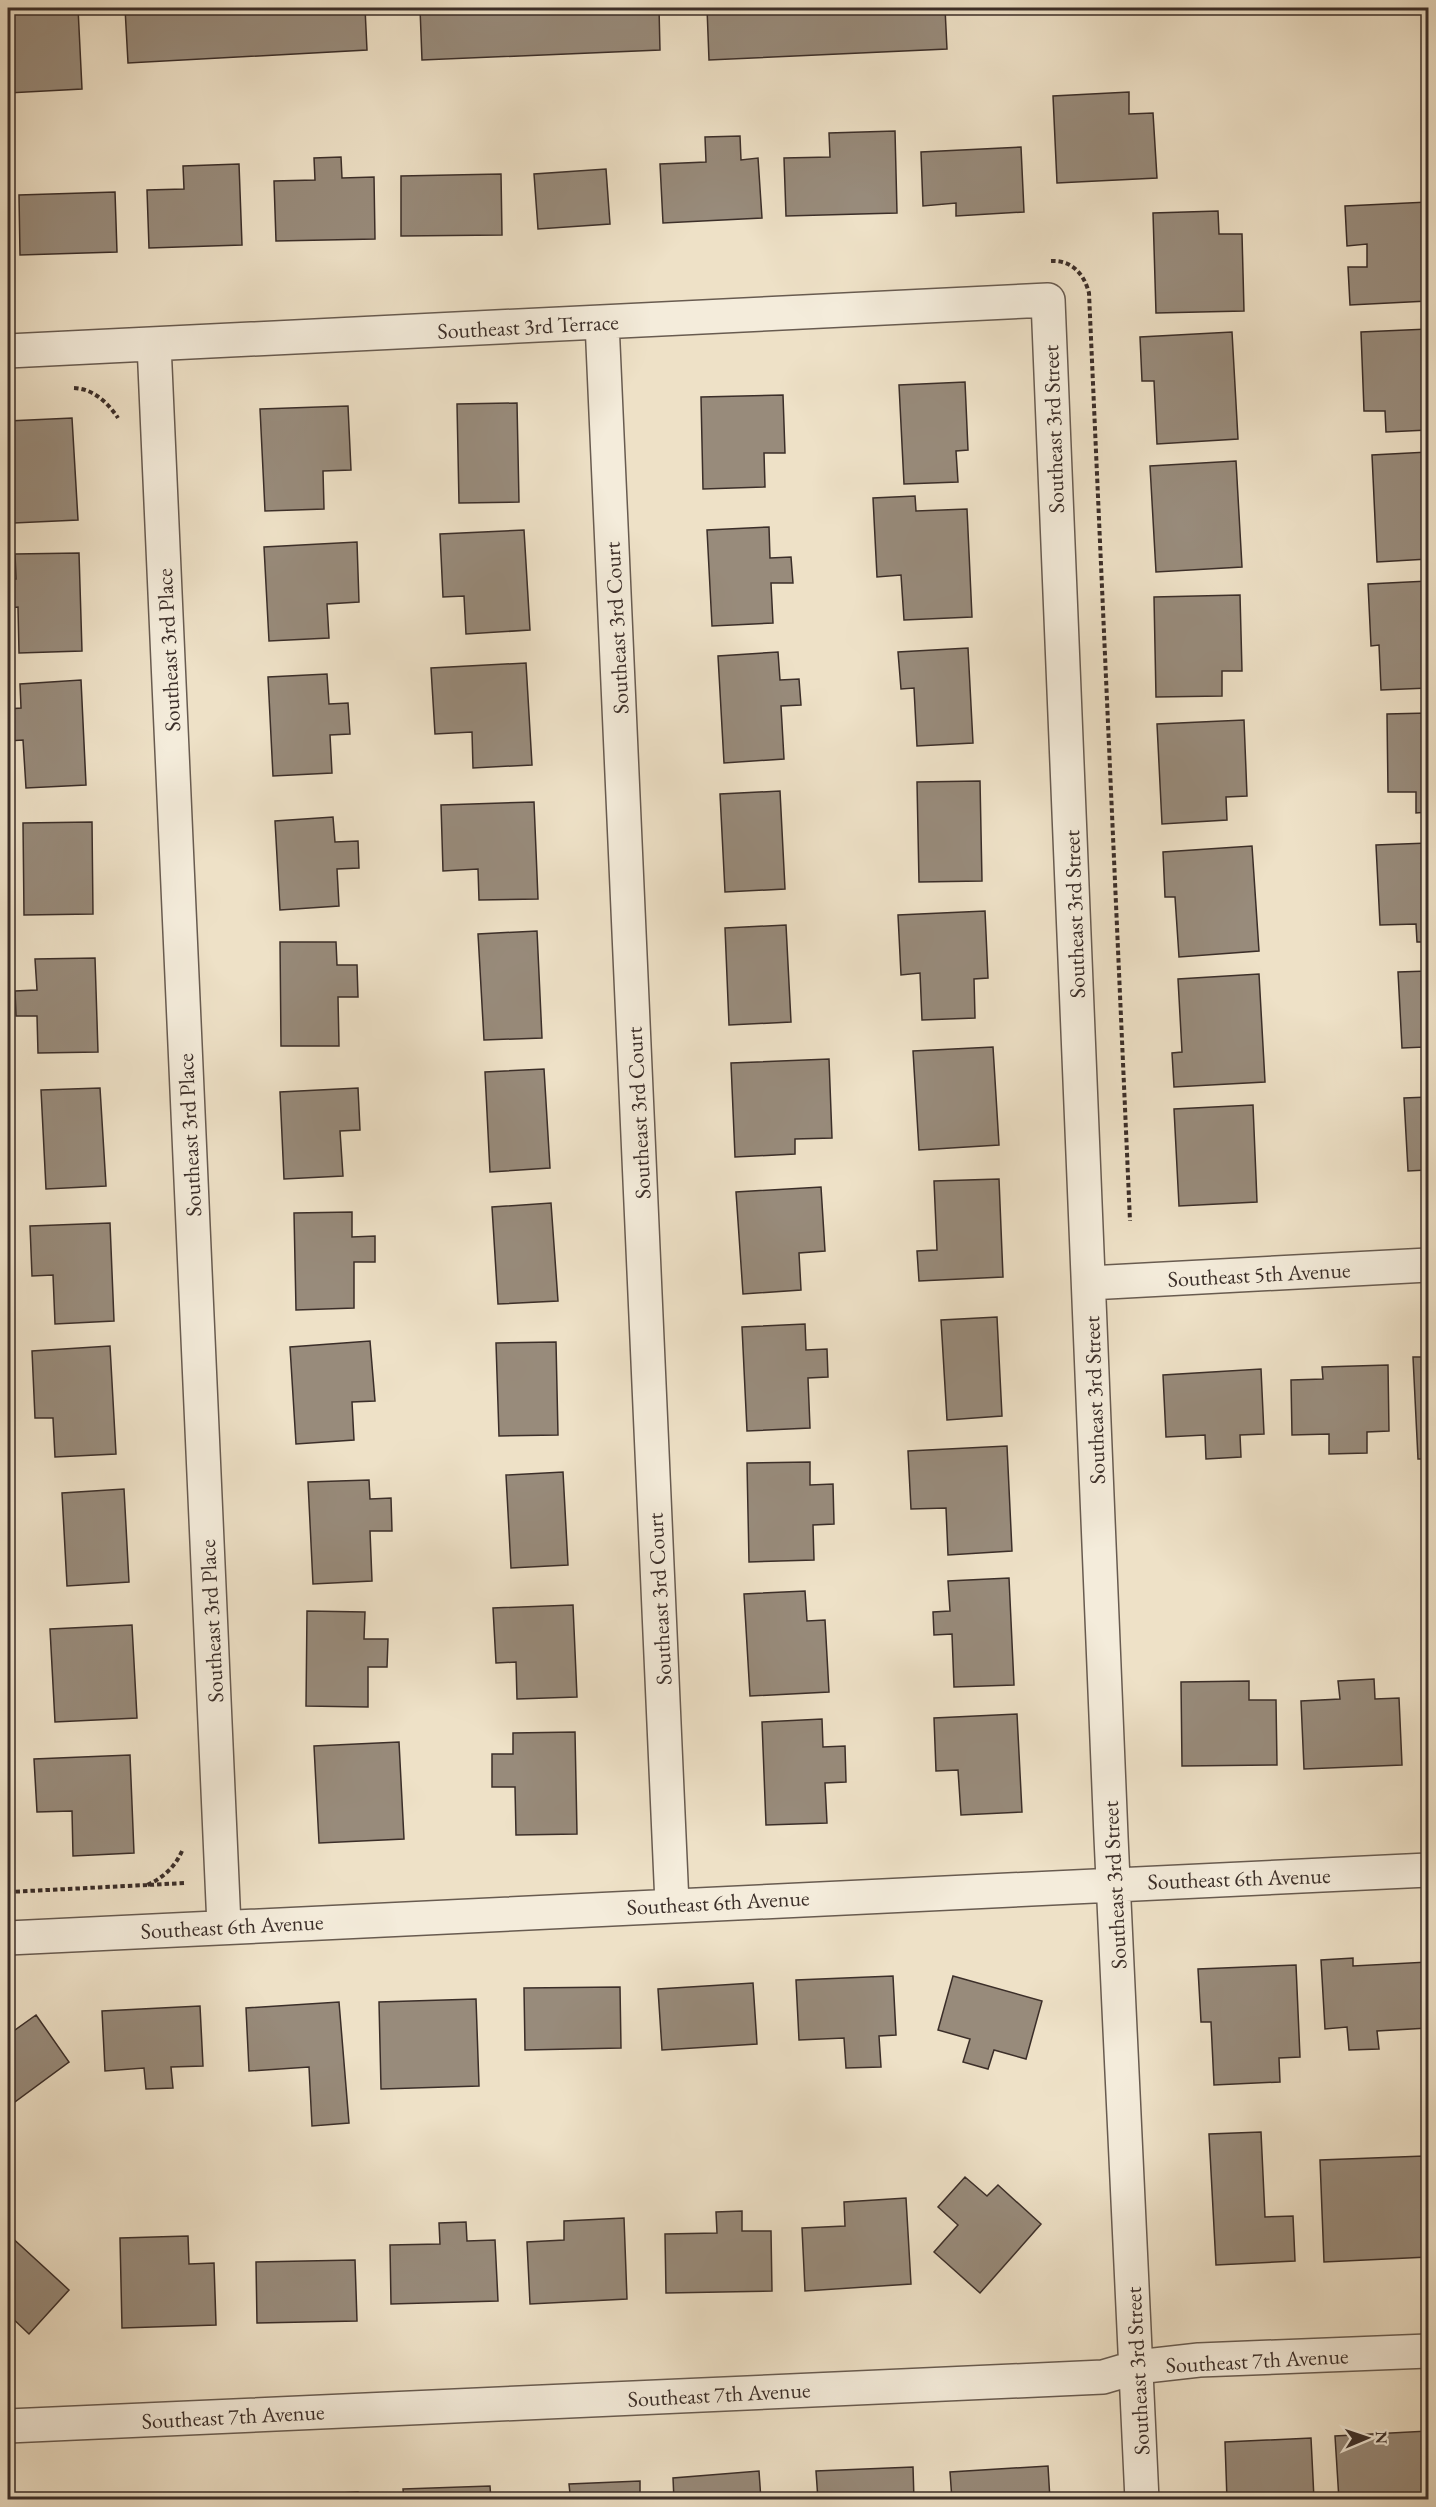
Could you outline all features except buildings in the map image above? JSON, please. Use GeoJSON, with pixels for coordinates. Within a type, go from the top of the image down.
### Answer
{"type":"FeatureCollection","features":[{"type":"Feature","properties":{"kind":"street","name":"Southeast 3rd Terrace"},"geometry":{"type":"LineString","coordinates":[[8,351],[1048,300]]}},
{"type":"Feature","properties":{"kind":"street","name":"Southeast 3rd Street"},"geometry":{"type":"LineString","coordinates":[[1048,300],[1113,1883],[1142,2499]]}},
{"type":"Feature","properties":{"kind":"street","name":"Southeast 3rd Court"},"geometry":{"type":"LineString","coordinates":[[602,322],[672,1904]]}},
{"type":"Feature","properties":{"kind":"street","name":"Southeast 3rd Place"},"geometry":{"type":"LineString","coordinates":[[154,345],[224,1926]]}},
{"type":"Feature","properties":{"kind":"street","name":"Southeast 5th Avenue"},"geometry":{"type":"LineString","coordinates":[[1089,1283],[1428,1265]]}},
{"type":"Feature","properties":{"kind":"street","name":"Southeast 6th Avenue"},"geometry":{"type":"LineString","coordinates":[[8,1938],[672,1904],[1428,1870]]}},
{"type":"Feature","properties":{"kind":"street","name":"Southeast 7th Avenue"},"geometry":{"type":"LineString","coordinates":[[8,2426],[1103,2377],[1137,2367],[1199,2360],[1428,2351]]}},
{"type":"Feature","properties":{"kind":"path"},"geometry":{"type":"LineString","coordinates":[[1046,261],[1058,261],[1072,266],[1084,276],[1089,293],[1130,1221]]}},
{"type":"Feature","properties":{"kind":"path"},"geometry":{"type":"LineString","coordinates":[[8,1892],[147,1885]]}}]}
